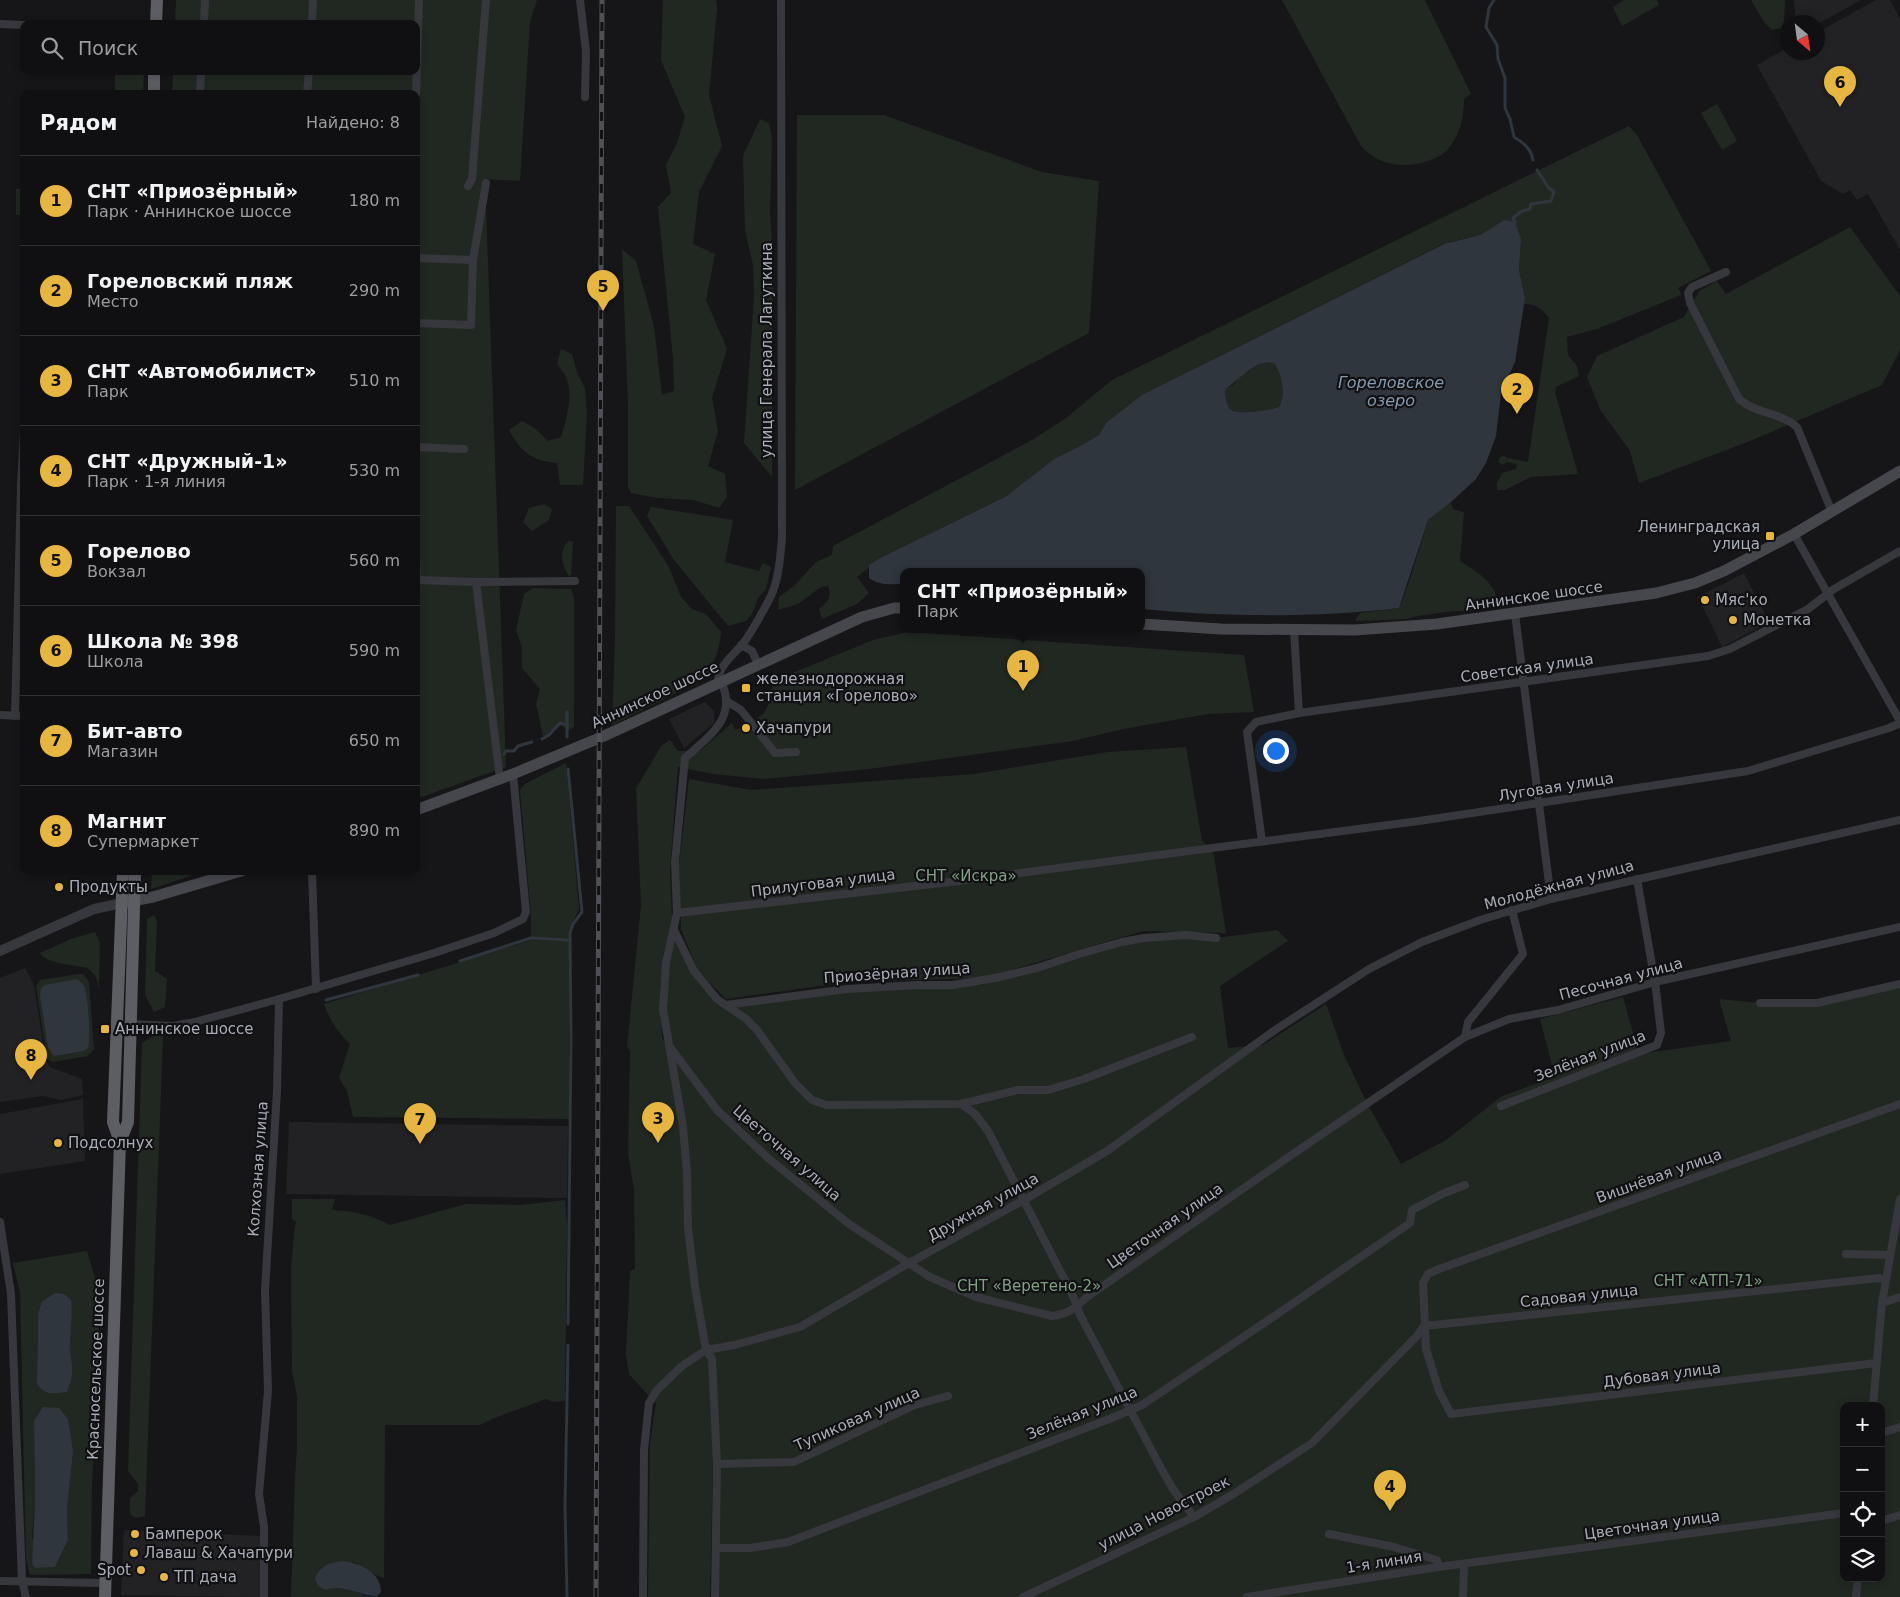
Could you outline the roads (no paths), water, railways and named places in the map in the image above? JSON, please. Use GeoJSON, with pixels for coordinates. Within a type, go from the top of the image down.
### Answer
{"type":"FeatureCollection","features":[{"type":"Feature","properties":{"kind":"highway"},"geometry":{"type":"LineString","coordinates":[[156,20],[157,0]]}},
{"type":"Feature","properties":{"kind":"highway"},"geometry":{"type":"LineString","coordinates":[[154,75],[154,90]]}},
{"type":"Feature","properties":{"kind":"highway","name":"Красносельское шоссе"},"geometry":{"type":"LineString","coordinates":[[105,1597],[120,1142],[128,1122],[131,1024],[128,902],[124,875]]}},
{"type":"Feature","properties":{"kind":"highway","name":"Красносельское шоссе"},"geometry":{"type":"LineString","coordinates":[[120,1142],[113,1122],[128,902],[134,875]]}},
{"type":"Feature","properties":{"kind":"main road","name":"Аннинское шоссе"},"geometry":{"type":"LineString","coordinates":[[1145,624],[1221,629],[1355,630],[1437,624],[1656,593],[1695,583],[1724,571],[1794,534],[1900,471]]}},
{"type":"Feature","properties":{"kind":"main road","name":"Аннинское шоссе"},"geometry":{"type":"LineString","coordinates":[[420,809],[500,779],[630,724],[862,617],[900,608]]}},
{"type":"Feature","properties":{"kind":"main road"},"geometry":{"type":"LineString","coordinates":[[128,902],[229,875]]}},
{"type":"Feature","properties":{"kind":"street"},"geometry":{"type":"LineString","coordinates":[[204,20],[206,0]]}},
{"type":"Feature","properties":{"kind":"street"},"geometry":{"type":"LineString","coordinates":[[312,20],[313,0]]}},
{"type":"Feature","properties":{"kind":"street"},"geometry":{"type":"LineString","coordinates":[[418,20],[419,0]]}},
{"type":"Feature","properties":{"kind":"street"},"geometry":{"type":"LineString","coordinates":[[468,186],[472,179],[486,0]]}},
{"type":"Feature","properties":{"kind":"street"},"geometry":{"type":"LineString","coordinates":[[580,0],[586,51],[585,97]]}},
{"type":"Feature","properties":{"kind":"street","name":"улица Генерала Лагуткина"},"geometry":{"type":"LineString","coordinates":[[720,682],[718,674],[734,652],[742,645],[770,597],[779,567],[782,538],[781,0]]}},
{"type":"Feature","properties":{"kind":"street"},"geometry":{"type":"LineString","coordinates":[[0,24],[20,25]]}},
{"type":"Feature","properties":{"kind":"street"},"geometry":{"type":"LineString","coordinates":[[200,90],[201,75]]}},
{"type":"Feature","properties":{"kind":"street"},"geometry":{"type":"LineString","coordinates":[[307,90],[308,75]]}},
{"type":"Feature","properties":{"kind":"street"},"geometry":{"type":"LineString","coordinates":[[416,90],[417,75]]}},
{"type":"Feature","properties":{"kind":"street"},"geometry":{"type":"LineString","coordinates":[[420,323],[471,325],[473,260],[486,184]]}},
{"type":"Feature","properties":{"kind":"street"},"geometry":{"type":"LineString","coordinates":[[420,258],[473,260]]}},
{"type":"Feature","properties":{"kind":"street"},"geometry":{"type":"LineString","coordinates":[[1726,272],[1692,287],[1688,293],[1690,303],[1739,399],[1748,407],[1788,419],[1797,427],[1832,512]]}},
{"type":"Feature","properties":{"kind":"street"},"geometry":{"type":"LineString","coordinates":[[420,447],[464,449]]}},
{"type":"Feature","properties":{"kind":"street"},"geometry":{"type":"LineString","coordinates":[[1794,534],[1900,722]]}},
{"type":"Feature","properties":{"kind":"street","name":"Советская улица"},"geometry":{"type":"LineString","coordinates":[[1262,841],[1247,732],[1256,722],[1299,714],[1708,656],[1730,649],[1808,609],[1828,592],[1900,551]]}},
{"type":"Feature","properties":{"kind":"street"},"geometry":{"type":"LineString","coordinates":[[420,580],[476,582],[576,581]]}},
{"type":"Feature","properties":{"kind":"street"},"geometry":{"type":"LineString","coordinates":[[476,582],[500,779]]}},
{"type":"Feature","properties":{"kind":"street"},"geometry":{"type":"LineString","coordinates":[[1515,614],[1551,898]]}},
{"type":"Feature","properties":{"kind":"street"},"geometry":{"type":"LineString","coordinates":[[1294,630],[1299,714]]}},
{"type":"Feature","properties":{"kind":"street"},"geometry":{"type":"LineString","coordinates":[[742,645],[752,651],[758,664]]}},
{"type":"Feature","properties":{"kind":"street"},"geometry":{"type":"LineString","coordinates":[[715,1597],[717,1464],[712,1359],[706,1350],[695,1287],[688,1228],[687,1173],[683,1127],[663,1009],[666,962],[677,913],[675,862],[685,758],[717,728],[725,713],[728,702],[726,692],[720,682]]}},
{"type":"Feature","properties":{"kind":"street"},"geometry":{"type":"LineString","coordinates":[[728,702],[741,710],[775,753],[796,752]]}},
{"type":"Feature","properties":{"kind":"street"},"geometry":{"type":"LineString","coordinates":[[0,715],[20,716]]}},
{"type":"Feature","properties":{"kind":"street","name":"Луговая улица"},"geometry":{"type":"LineString","coordinates":[[1210,847],[1419,821],[1748,771],[1889,728],[1900,722]]}},
{"type":"Feature","properties":{"kind":"street"},"geometry":{"type":"LineString","coordinates":[[131,1024],[173,1026],[195,1022],[316,989],[494,933],[523,920],[526,912],[512,774]]}},
{"type":"Feature","properties":{"kind":"street","name":"Молодёжная улица"},"geometry":{"type":"LineString","coordinates":[[1253,1047],[1275,1030],[1369,969],[1422,942],[1480,920],[1551,898],[1900,820]]}},
{"type":"Feature","properties":{"kind":"street","name":"Прилуговая улица"},"geometry":{"type":"LineString","coordinates":[[677,913],[959,881],[1210,847]]}},
{"type":"Feature","properties":{"kind":"street"},"geometry":{"type":"LineString","coordinates":[[312,875],[316,989]]}},
{"type":"Feature","properties":{"kind":"street"},"geometry":{"type":"LineString","coordinates":[[1637,879],[1655,982]]}},
{"type":"Feature","properties":{"kind":"street"},"geometry":{"type":"LineString","coordinates":[[0,951],[94,909],[128,902]]}},
{"type":"Feature","properties":{"kind":"street"},"geometry":{"type":"LineString","coordinates":[[1465,1037],[1468,1022],[1523,954],[1512,910]]}},
{"type":"Feature","properties":{"kind":"street","name":"Песочная улица"},"geometry":{"type":"LineString","coordinates":[[1367,1103],[1465,1037],[1509,1019],[1558,1010],[1655,982],[1900,927]]}},
{"type":"Feature","properties":{"kind":"street"},"geometry":{"type":"LineString","coordinates":[[674,930],[694,971],[717,999],[745,1018],[757,1030],[795,1083],[812,1100],[826,1105],[961,1104],[1018,1090],[1048,1090],[1084,1079],[1192,1037]]}},
{"type":"Feature","properties":{"kind":"street","name":"Приозёрная улица"},"geometry":{"type":"LineString","coordinates":[[726,1005],[847,989],[953,985],[1038,968],[1079,954],[1144,938],[1186,935],[1216,938]]}},
{"type":"Feature","properties":{"kind":"street","name":"Зелёная улица"},"geometry":{"type":"LineString","coordinates":[[1500,1106],[1657,1045],[1661,1033],[1655,982]]}},
{"type":"Feature","properties":{"kind":"street"},"geometry":{"type":"LineString","coordinates":[[1760,1003],[1817,1003],[1900,984]]}},
{"type":"Feature","properties":{"kind":"street","name":"Колхозная улица"},"geometry":{"type":"LineString","coordinates":[[264,1597],[264,1527],[259,1494],[268,1391],[265,1290],[277,1091],[279,999]]}},
{"type":"Feature","properties":{"kind":"street","name":"Цветочная улица"},"geometry":{"type":"LineString","coordinates":[[669,1046],[716,1110],[768,1158],[849,1224],[930,1277],[976,1297],[1052,1316],[1064,1315],[1290,1156],[1337,1126],[1367,1103]]}},
{"type":"Feature","properties":{"kind":"street","name":"Дружная улица"},"geometry":{"type":"LineString","coordinates":[[706,1350],[734,1346],[800,1327],[1107,1151],[1253,1047]]}},
{"type":"Feature","properties":{"kind":"street"},"geometry":{"type":"LineString","coordinates":[[961,1104],[975,1114],[988,1131],[1130,1410],[1173,1489],[1194,1517]]}},
{"type":"Feature","properties":{"kind":"street","name":"Вишнёвая улица"},"geometry":{"type":"LineString","coordinates":[[1424,1326],[1423,1283],[1428,1274],[1900,1104]]}},
{"type":"Feature","properties":{"kind":"street","name":"Зелёная улица"},"geometry":{"type":"LineString","coordinates":[[716,1548],[750,1548],[788,1542],[1142,1405],[1410,1223],[1412,1210],[1442,1194],[1465,1185]]}},
{"type":"Feature","properties":{"kind":"street"},"geometry":{"type":"LineString","coordinates":[[1873,1402],[1885,1280],[1900,1199]]}},
{"type":"Feature","properties":{"kind":"street"},"geometry":{"type":"LineString","coordinates":[[0,1222],[11,1294],[22,1581],[26,1597]]}},
{"type":"Feature","properties":{"kind":"street"},"geometry":{"type":"LineString","coordinates":[[1846,1254],[1890,1255]]}},
{"type":"Feature","properties":{"kind":"street","name":"Садовая улица"},"geometry":{"type":"LineString","coordinates":[[1424,1326],[1879,1278],[1885,1280]]}},
{"type":"Feature","properties":{"kind":"street"},"geometry":{"type":"LineString","coordinates":[[1882,1303],[1900,1297]]}},
{"type":"Feature","properties":{"kind":"street","name":"улица Новостроек"},"geometry":{"type":"LineString","coordinates":[[1023,1597],[1194,1517],[1312,1443],[1417,1336],[1424,1326]]}},
{"type":"Feature","properties":{"kind":"street","name":"Дубовая улица"},"geometry":{"type":"LineString","coordinates":[[1424,1326],[1426,1349],[1439,1391],[1451,1414],[1876,1363]]}},
{"type":"Feature","properties":{"kind":"street"},"geometry":{"type":"LineString","coordinates":[[643,1597],[644,1450],[649,1403],[657,1390],[682,1366],[706,1350]]}},
{"type":"Feature","properties":{"kind":"street","name":"Тупиковая улица"},"geometry":{"type":"LineString","coordinates":[[717,1464],[794,1462],[915,1405],[948,1396]]}},
{"type":"Feature","properties":{"kind":"street"},"geometry":{"type":"LineString","coordinates":[[1885,1432],[1900,1427]]}},
{"type":"Feature","properties":{"kind":"street","name":"Цветочная улица"},"geometry":{"type":"LineString","coordinates":[[1438,1567],[1840,1514]]}},
{"type":"Feature","properties":{"kind":"street"},"geometry":{"type":"LineString","coordinates":[[1885,1519],[1900,1515]]}},
{"type":"Feature","properties":{"kind":"street","name":"1-я линия"},"geometry":{"type":"LineString","coordinates":[[1247,1597],[1438,1567],[1438,1560],[1394,1547],[1329,1534]]}},
{"type":"Feature","properties":{"kind":"street"},"geometry":{"type":"LineString","coordinates":[[1463,1597],[1464,1564]]}},
{"type":"Feature","properties":{"kind":"street"},"geometry":{"type":"LineString","coordinates":[[0,1581],[105,1583]]}},
{"type":"Feature","properties":{"kind":"street"},"geometry":{"type":"LineString","coordinates":[[1856,1597],[1858,1582]]}},
{"type":"Feature","properties":{"kind":"water","name":"Гореловское озеро"},"geometry":{"type":"Polygon","coordinates":[[[1504,220],[1515,222],[1521,239],[1519,270],[1525,298],[1515,362],[1501,393],[1496,436],[1486,463],[1476,479],[1428,520],[1399,608],[1303,615],[1206,614],[1145,609],[1145,568],[900,568],[900,584],[881,583],[869,578],[869,565],[1005,497],[1054,459],[1099,435],[1106,423],[1142,395],[1444,244],[1480,235],[1504,220]],[[1268,362],[1259,364],[1249,370],[1226,389],[1227,403],[1230,409],[1246,412],[1279,407],[1283,391],[1279,373],[1274,363],[1268,362]]]}},
{"type":"Feature","properties":{"kind":"water"},"geometry":{"type":"Polygon","coordinates":[[[77,979],[85,988],[86,994],[89,1027],[88,1048],[84,1051],[54,1056],[48,1048],[40,996],[41,989],[45,985],[77,979]]]}},
{"type":"Feature","properties":{"kind":"water"},"geometry":{"type":"Polygon","coordinates":[[[55,1293],[64,1294],[71,1300],[70,1347],[72,1369],[67,1392],[54,1393],[43,1390],[37,1384],[38,1314],[42,1302],[55,1293]]]}},
{"type":"Feature","properties":{"kind":"water"},"geometry":{"type":"Polygon","coordinates":[[[43,1407],[59,1408],[68,1419],[73,1451],[67,1507],[68,1540],[55,1567],[35,1568],[32,1564],[35,1500],[34,1421],[43,1407]]]}},
{"type":"Feature","properties":{"kind":"water"},"geometry":{"type":"Polygon","coordinates":[[[342,1561],[362,1566],[368,1570],[377,1579],[381,1592],[377,1596],[338,1588],[325,1590],[318,1586],[315,1578],[320,1570],[329,1564],[342,1561]]]}},
{"type":"Feature","properties":{"kind":"waterway"},"geometry":{"type":"LineString","coordinates":[[1494,0],[1489,8],[1486,27],[1497,45],[1498,59],[1505,78],[1505,108],[1510,119],[1514,137],[1531,153],[1533,160]]}},
{"type":"Feature","properties":{"kind":"waterway"},"geometry":{"type":"LineString","coordinates":[[1515,222],[1513,218],[1522,211],[1530,209],[1531,204],[1551,201],[1554,192],[1548,187],[1537,170]]}},
{"type":"Feature","properties":{"kind":"waterway"},"geometry":{"type":"LineString","coordinates":[[567,712],[567,737]]}},
{"type":"Feature","properties":{"kind":"waterway"},"geometry":{"type":"LineString","coordinates":[[542,739],[549,735],[560,723],[568,725]]}},
{"type":"Feature","properties":{"kind":"waterway"},"geometry":{"type":"LineString","coordinates":[[504,754],[506,751],[514,751],[518,746],[532,742]]}},
{"type":"Feature","properties":{"kind":"waterway"},"geometry":{"type":"LineString","coordinates":[[568,769],[582,912],[573,924],[570,933],[571,1040],[568,1324]]}},
{"type":"Feature","properties":{"kind":"waterway"},"geometry":{"type":"LineString","coordinates":[[460,961],[531,938],[570,940]]}},
{"type":"Feature","properties":{"kind":"waterway"},"geometry":{"type":"LineString","coordinates":[[326,1000],[418,975]]}},
{"type":"Feature","properties":{"kind":"waterway"},"geometry":{"type":"LineString","coordinates":[[567,1597],[565,1506],[568,1345]]}},
{"type":"Feature","properties":{"kind":"railway"},"geometry":{"type":"LineString","coordinates":[[596,1597],[602,0]]}},
{"type":"Feature","properties":{"kind":"place","name":"Школа № 398"},"geometry":{"type":"Point","coordinates":[1840,107]}},
{"type":"Feature","properties":{"kind":"place","name":"Горелово"},"geometry":{"type":"Point","coordinates":[603,311]}},
{"type":"Feature","properties":{"kind":"place","name":"Гореловский пляж"},"geometry":{"type":"Point","coordinates":[1517,414]}},
{"type":"Feature","properties":{"kind":"place","name":"Ленинградская улица"},"geometry":{"type":"Point","coordinates":[1770,536]}},
{"type":"Feature","properties":{"kind":"place","name":"Мяс'ко"},"geometry":{"type":"Point","coordinates":[1705,600]}},
{"type":"Feature","properties":{"kind":"place","name":"Монетка"},"geometry":{"type":"Point","coordinates":[1733,620]}},
{"type":"Feature","properties":{"kind":"place","name":"железнодорожная станция «Горелово»"},"geometry":{"type":"Point","coordinates":[746,688]}},
{"type":"Feature","properties":{"kind":"place","name":"СНТ «Приозёрный»"},"geometry":{"type":"Point","coordinates":[1023,691]}},
{"type":"Feature","properties":{"kind":"place","name":"Хачапури"},"geometry":{"type":"Point","coordinates":[746,728]}},
{"type":"Feature","properties":{"kind":"place","name":"Продукты"},"geometry":{"type":"Point","coordinates":[59,887]}},
{"type":"Feature","properties":{"kind":"place","name":"Аннинское шоссе"},"geometry":{"type":"Point","coordinates":[105,1029]}},
{"type":"Feature","properties":{"kind":"place","name":"Магнит"},"geometry":{"type":"Point","coordinates":[31,1080]}},
{"type":"Feature","properties":{"kind":"place","name":"Подсолнух"},"geometry":{"type":"Point","coordinates":[58,1143]}},
{"type":"Feature","properties":{"kind":"place","name":"СНТ «Автомобилист»"},"geometry":{"type":"Point","coordinates":[658,1143]}},
{"type":"Feature","properties":{"kind":"place","name":"Бит-авто"},"geometry":{"type":"Point","coordinates":[420,1144]}},
{"type":"Feature","properties":{"kind":"place","name":"СНТ «Дружный-1»"},"geometry":{"type":"Point","coordinates":[1390,1511]}},
{"type":"Feature","properties":{"kind":"place","name":"Бамперок"},"geometry":{"type":"Point","coordinates":[135,1534]}},
{"type":"Feature","properties":{"kind":"place","name":"Лаваш & Хачапури"},"geometry":{"type":"Point","coordinates":[134,1553]}},
{"type":"Feature","properties":{"kind":"place","name":"Spot"},"geometry":{"type":"Point","coordinates":[141,1570]}},
{"type":"Feature","properties":{"kind":"place","name":"ТП дача"},"geometry":{"type":"Point","coordinates":[164,1577]}},
{"type":"Feature","properties":{"kind":"park label","name":"СНТ «Искра»"},"geometry":{"type":"Point","coordinates":[966,876]}},
{"type":"Feature","properties":{"kind":"park label","name":"СНТ «АТП-71»"},"geometry":{"type":"Point","coordinates":[1708,1281]}},
{"type":"Feature","properties":{"kind":"park label","name":"СНТ «Веретено-2»"},"geometry":{"type":"Point","coordinates":[1029,1286]}}]}
